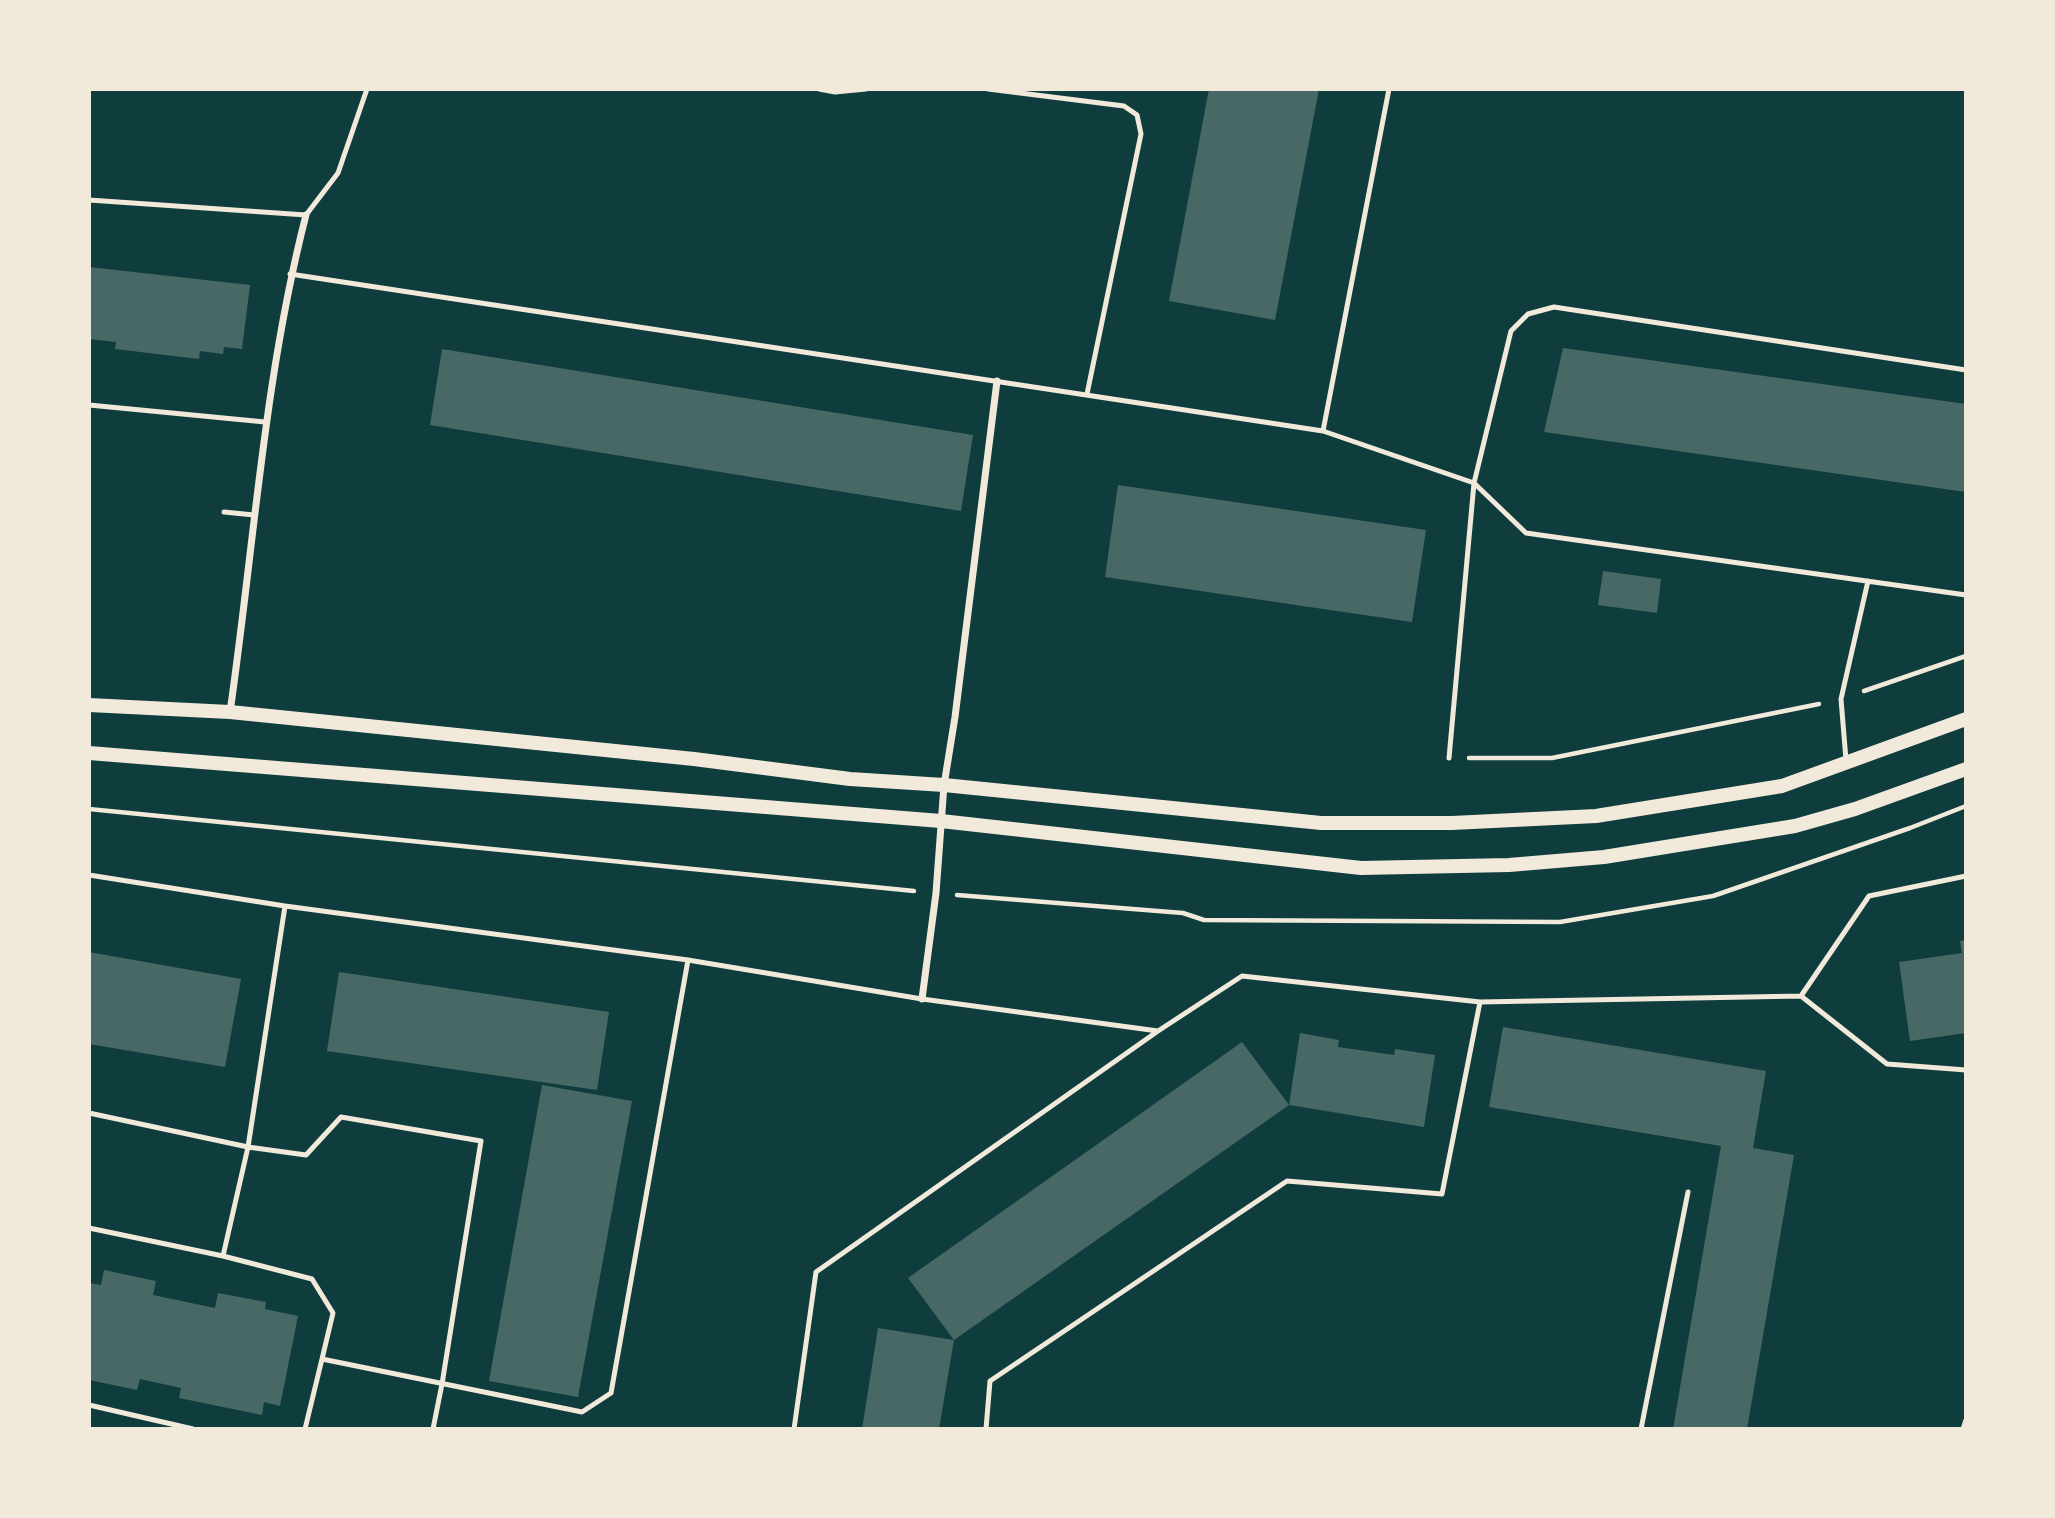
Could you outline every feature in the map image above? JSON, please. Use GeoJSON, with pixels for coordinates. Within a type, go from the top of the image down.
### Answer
{"type":"FeatureCollection","features":[{"type":"Feature","properties":{"kind":"main road"},"geometry":{"type":"LineString","coordinates":[[89,705],[230,712],[694,759],[850,779],[944,785],[1321,823],[1452,823],[1596,816],[1782,786],[1966,719]]}},
{"type":"Feature","properties":{"kind":"main road"},"geometry":{"type":"LineString","coordinates":[[89,753],[940,821],[1361,869],[1509,865],[1604,857],[1795,826],[1855,809],[1966,769]]}},
{"type":"Feature","properties":{"kind":"street"},"geometry":{"type":"LineString","coordinates":[[230,712],[265,422],[290,274],[306,215]]}},
{"type":"Feature","properties":{"kind":"street"},"geometry":{"type":"LineString","coordinates":[[922,999],[936,893],[944,785],[997,381]]}},
{"type":"Feature","properties":{"kind":"lane"},"geometry":{"type":"LineString","coordinates":[[89,200],[306,215],[338,173],[367,89]]}},
{"type":"Feature","properties":{"kind":"lane"},"geometry":{"type":"LineString","coordinates":[[819,89],[835,92],[866,89]]}},
{"type":"Feature","properties":{"kind":"lane"},"geometry":{"type":"LineString","coordinates":[[988,89],[1124,106],[1137,115],[1141,134],[1087,394]]}},
{"type":"Feature","properties":{"kind":"lane"},"geometry":{"type":"LineString","coordinates":[[1323,432],[1390,89]]}},
{"type":"Feature","properties":{"kind":"lane"},"geometry":{"type":"LineString","coordinates":[[290,274],[1323,432],[1475,483],[1526,533],[1966,595]]}},
{"type":"Feature","properties":{"kind":"lane"},"geometry":{"type":"LineString","coordinates":[[1449,758],[1475,483],[1511,331],[1528,314],[1554,307],[1966,370]]}},
{"type":"Feature","properties":{"kind":"lane"},"geometry":{"type":"LineString","coordinates":[[89,405],[265,422]]}},
{"type":"Feature","properties":{"kind":"lane"},"geometry":{"type":"LineString","coordinates":[[224,512],[254,515]]}},
{"type":"Feature","properties":{"kind":"lane"},"geometry":{"type":"LineString","coordinates":[[1846,763],[1841,699],[1868,581]]}},
{"type":"Feature","properties":{"kind":"lane"},"geometry":{"type":"LineString","coordinates":[[89,875],[285,906],[688,960],[922,999],[1158,1031]]}},
{"type":"Feature","properties":{"kind":"lane"},"geometry":{"type":"LineString","coordinates":[[1801,996],[1869,896],[1966,877]]}},
{"type":"Feature","properties":{"kind":"lane"},"geometry":{"type":"LineString","coordinates":[[223,1256],[247,1147],[285,906]]}},
{"type":"Feature","properties":{"kind":"lane"},"geometry":{"type":"LineString","coordinates":[[322,1359],[582,1412],[611,1393],[688,960]]}},
{"type":"Feature","properties":{"kind":"lane"},"geometry":{"type":"LineString","coordinates":[[794,1429],[816,1272],[1158,1031],[1242,976],[1479,1002],[1801,996],[1887,1064],[1966,1070]]}},
{"type":"Feature","properties":{"kind":"lane"},"geometry":{"type":"LineString","coordinates":[[986,1429],[990,1381],[1287,1181],[1442,1194],[1479,1002]]}},
{"type":"Feature","properties":{"kind":"lane"},"geometry":{"type":"LineString","coordinates":[[89,1113],[247,1147],[306,1155],[341,1117],[481,1141],[433,1429]]}},
{"type":"Feature","properties":{"kind":"lane"},"geometry":{"type":"LineString","coordinates":[[1641,1429],[1688,1192]]}},
{"type":"Feature","properties":{"kind":"lane"},"geometry":{"type":"LineString","coordinates":[[89,1228],[223,1256],[313,1279],[332,1314],[305,1429]]}},
{"type":"Feature","properties":{"kind":"lane"},"geometry":{"type":"LineString","coordinates":[[89,1405],[193,1429]]}},
{"type":"Feature","properties":{"kind":"lane"},"geometry":{"type":"LineString","coordinates":[[1963,1429],[1966,1420]]}},
{"type":"Feature","properties":{"kind":"path"},"geometry":{"type":"LineString","coordinates":[[1449,758],[1552,758],[1841,699],[1966,656]]}},
{"type":"Feature","properties":{"kind":"path"},"geometry":{"type":"LineString","coordinates":[[89,809],[936,893],[1183,913],[1204,920],[1560,922],[1713,896],[1966,806]]}},
{"type":"Feature","properties":{"kind":"building"},"geometry":{"type":"Polygon","coordinates":[[[1209,89],[1319,89],[1275,320],[1169,301],[1209,89]]]}},
{"type":"Feature","properties":{"kind":"building"},"geometry":{"type":"Polygon","coordinates":[[[89,267],[250,285],[242,349],[224,347],[223,354],[200,351],[199,359],[115,349],[116,342],[89,339],[89,267]]]}},
{"type":"Feature","properties":{"kind":"building"},"geometry":{"type":"Polygon","coordinates":[[[1563,348],[1966,404],[1966,492],[1544,432],[1563,348]]]}},
{"type":"Feature","properties":{"kind":"building"},"geometry":{"type":"Polygon","coordinates":[[[442,349],[973,435],[961,511],[430,425],[442,349]]]}},
{"type":"Feature","properties":{"kind":"building"},"geometry":{"type":"Polygon","coordinates":[[[1118,485],[1426,530],[1412,622],[1105,577],[1118,485]]]}},
{"type":"Feature","properties":{"kind":"building"},"geometry":{"type":"Polygon","coordinates":[[[1603,571],[1661,579],[1657,613],[1598,605],[1603,571]]]}},
{"type":"Feature","properties":{"kind":"building"},"geometry":{"type":"Polygon","coordinates":[[[1966,940],[1966,1033],[1910,1041],[1899,962],[1962,953],[1960,941],[1966,940]]]}},
{"type":"Feature","properties":{"kind":"building"},"geometry":{"type":"Polygon","coordinates":[[[89,952],[241,979],[225,1067],[89,1044],[89,952]]]}},
{"type":"Feature","properties":{"kind":"building"},"geometry":{"type":"Polygon","coordinates":[[[339,972],[609,1012],[597,1090],[327,1051],[339,972]]]}},
{"type":"Feature","properties":{"kind":"building"},"geometry":{"type":"Polygon","coordinates":[[[1503,1027],[1766,1071],[1753,1148],[1794,1155],[1747,1429],[1673,1429],[1721,1146],[1489,1107],[1503,1027]]]}},
{"type":"Feature","properties":{"kind":"building"},"geometry":{"type":"Polygon","coordinates":[[[1300,1033],[1339,1040],[1338,1047],[1394,1055],[1395,1049],[1435,1055],[1424,1127],[1289,1105],[1300,1033]]]}},
{"type":"Feature","properties":{"kind":"building"},"geometry":{"type":"Polygon","coordinates":[[[1242,1042],[1289,1105],[954,1340],[908,1278],[1242,1042]]]}},
{"type":"Feature","properties":{"kind":"building"},"geometry":{"type":"Polygon","coordinates":[[[542,1085],[632,1101],[578,1397],[489,1381],[542,1085]]]}},
{"type":"Feature","properties":{"kind":"building"},"geometry":{"type":"Polygon","coordinates":[[[104,1270],[156,1281],[153,1295],[215,1308],[218,1293],[266,1302],[265,1309],[298,1316],[280,1406],[264,1402],[262,1415],[179,1398],[181,1388],[140,1379],[137,1390],[89,1380],[89,1283],[101,1285],[104,1270]]]}},
{"type":"Feature","properties":{"kind":"building"},"geometry":{"type":"Polygon","coordinates":[[[878,1328],[954,1340],[939,1429],[862,1429],[878,1328]]]}}]}
